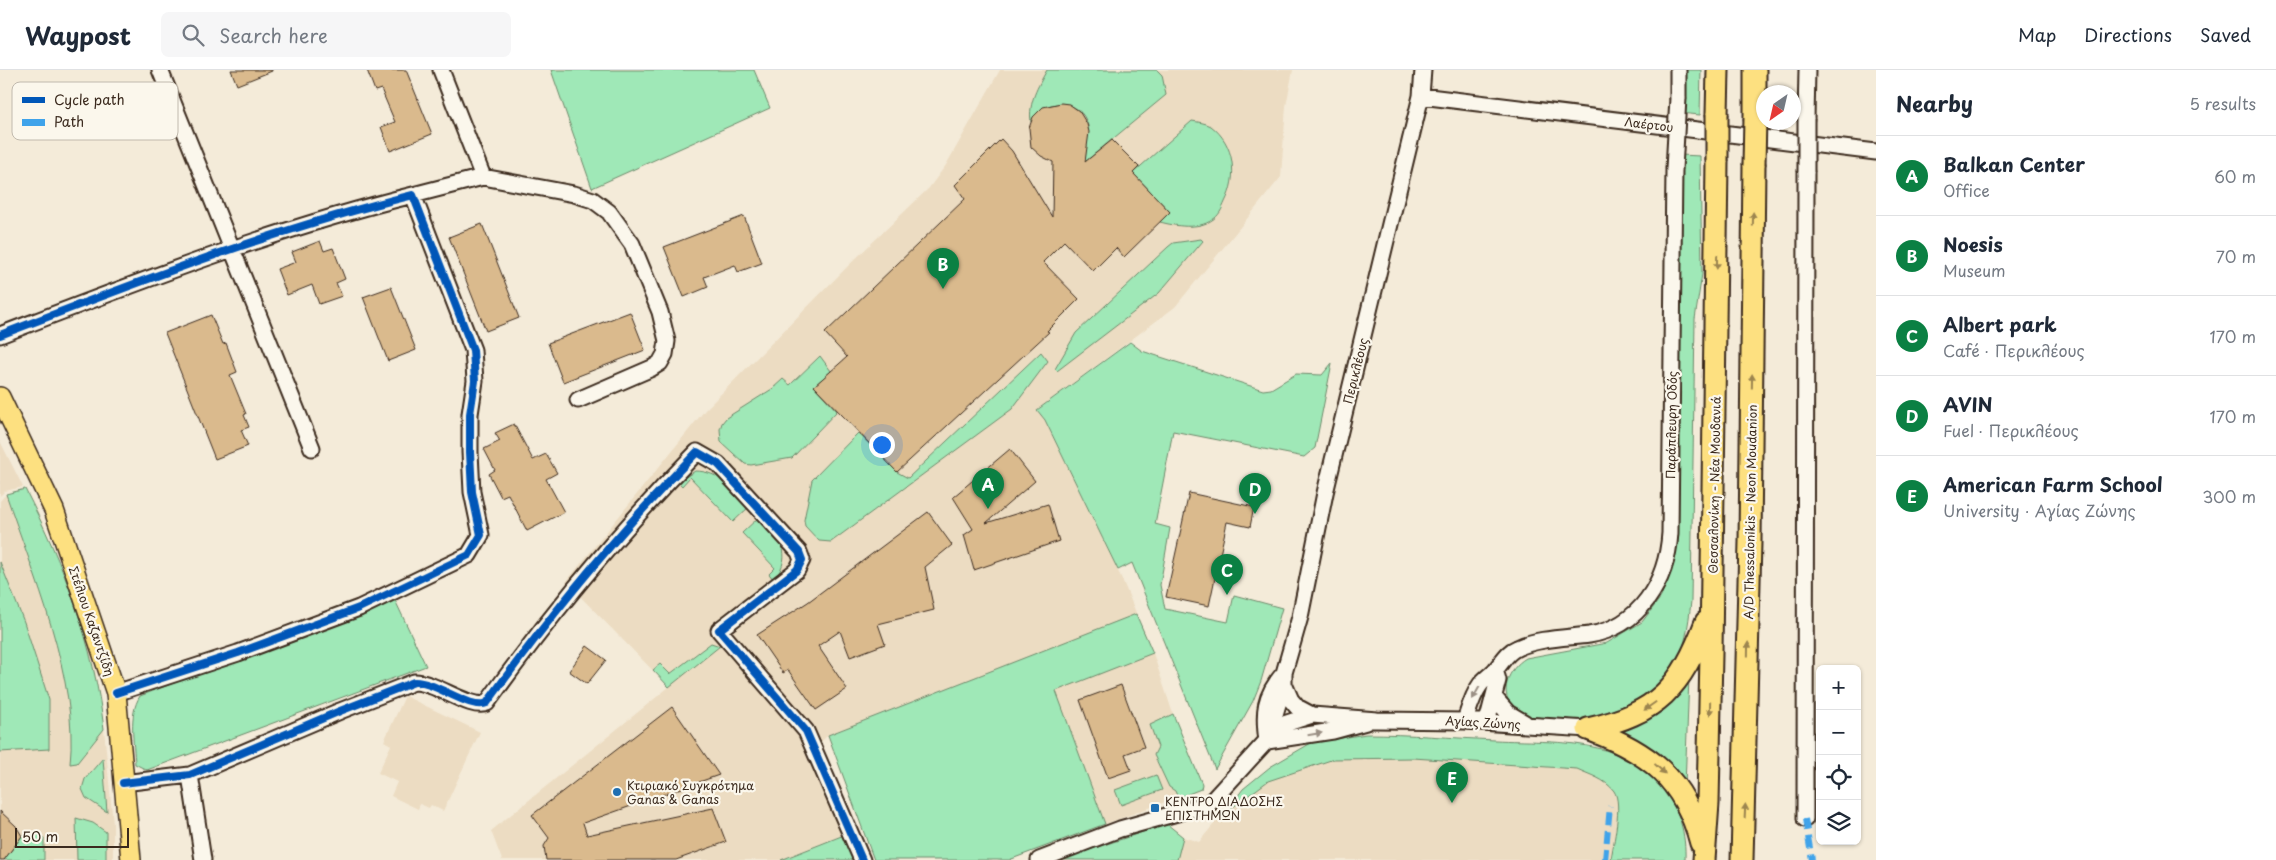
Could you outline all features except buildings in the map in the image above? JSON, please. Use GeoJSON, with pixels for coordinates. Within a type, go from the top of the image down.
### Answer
{"type":"FeatureCollection","features":[{"type":"Feature","properties":{"kind":"highway","name":"Θεσσαλονίκη - Νέα Μουδανιά"},"geometry":{"type":"LineString","coordinates":[[1704,858],[1708,803],[1712,607],[1718,70]]}},
{"type":"Feature","properties":{"kind":"highway","name":"A/D Thessalonikis - Neon Moudanion"},"geometry":{"type":"LineString","coordinates":[[1742,860],[1746,800],[1755,70]]}},
{"type":"Feature","properties":{"kind":"highway"},"geometry":{"type":"LineString","coordinates":[[1588,728],[1623,720],[1643,711],[1656,701],[1688,665],[1696,650],[1712,607]]}},
{"type":"Feature","properties":{"kind":"highway"},"geometry":{"type":"LineString","coordinates":[[1588,728],[1641,753],[1673,782],[1686,801],[1697,829],[1704,858]]}},
{"type":"Feature","properties":{"kind":"main road","name":"Στέλιου Καζαντζίδη"},"geometry":{"type":"LineString","coordinates":[[0,396],[54,510],[116,693],[121,731],[123,783],[131,860]]}},
{"type":"Feature","properties":{"kind":"street"},"geometry":{"type":"LineString","coordinates":[[160,70],[165,82]]}},
{"type":"Feature","properties":{"kind":"street"},"geometry":{"type":"LineString","coordinates":[[441,70],[483,177]]}},
{"type":"Feature","properties":{"kind":"street","name":"Περικλέους"},"geometry":{"type":"LineString","coordinates":[[1267,741],[1300,617],[1325,493],[1421,96],[1423,70]]}},
{"type":"Feature","properties":{"kind":"street","name":"Παράπλευρη Οδός"},"geometry":{"type":"LineString","coordinates":[[1465,721],[1472,698],[1479,686],[1496,670],[1504,658],[1518,647],[1536,642],[1591,635],[1618,624],[1646,601],[1664,570],[1670,533],[1674,169],[1678,70]]}},
{"type":"Feature","properties":{"kind":"street"},"geometry":{"type":"LineString","coordinates":[[1805,819],[1807,70]]}},
{"type":"Feature","properties":{"kind":"street","name":"Λαέρτου"},"geometry":{"type":"LineString","coordinates":[[1421,96],[1876,152]]}},
{"type":"Feature","properties":{"kind":"street"},"geometry":{"type":"LineString","coordinates":[[178,114],[312,448]]}},
{"type":"Feature","properties":{"kind":"street"},"geometry":{"type":"LineString","coordinates":[[0,335],[233,247],[320,219],[483,177],[574,194],[594,200],[610,212],[632,244],[660,312],[667,341],[665,354],[660,363],[652,368],[578,400]]}},
{"type":"Feature","properties":{"kind":"street"},"geometry":{"type":"LineString","coordinates":[[116,693],[238,653],[359,608],[469,555],[477,545],[481,535],[472,492],[470,452],[470,414],[475,381],[473,350],[412,195]]}},
{"type":"Feature","properties":{"kind":"street"},"geometry":{"type":"LineString","coordinates":[[123,783],[190,775],[340,711],[414,682],[426,684],[477,705],[487,703],[578,583],[640,510],[697,452],[718,464],[799,552],[802,560],[797,570],[720,630],[806,731],[862,860]]}},
{"type":"Feature","properties":{"kind":"street"},"geometry":{"type":"LineString","coordinates":[[1487,722],[1498,680],[1496,670]]}},
{"type":"Feature","properties":{"kind":"street"},"geometry":{"type":"LineString","coordinates":[[1284,678],[1288,695],[1297,707],[1312,715]]}},
{"type":"Feature","properties":{"kind":"street"},"geometry":{"type":"LineString","coordinates":[[1494,697],[1508,713],[1528,724]]}},
{"type":"Feature","properties":{"kind":"street"},"geometry":{"type":"LineString","coordinates":[[1039,860],[1120,829],[1209,804],[1281,725],[1312,715],[1377,720]]}},
{"type":"Feature","properties":{"kind":"street"},"geometry":{"type":"LineString","coordinates":[[1267,741],[1333,731],[1377,720]]}},
{"type":"Feature","properties":{"kind":"street","name":"Αγίας Ζώνης"},"geometry":{"type":"LineString","coordinates":[[1377,720],[1465,721],[1588,728]]}},
{"type":"Feature","properties":{"kind":"street"},"geometry":{"type":"LineString","coordinates":[[190,775],[203,860]]}},
{"type":"Feature","properties":{"kind":"shaded area"},"geometry":{"type":"Polygon","coordinates":[[[1000,70],[1293,70],[1286,106],[1281,177],[1175,307],[1037,410],[1045,420],[1121,577],[1153,653],[1173,714],[1202,784],[1201,789],[1105,824],[1040,652],[828,735],[816,747],[844,835],[781,860],[502,860],[491,831],[669,687],[566,582],[705,410],[849,265],[929,188],[946,165],[1000,70]]]}},
{"type":"Feature","properties":{"kind":"shaded area"},"geometry":{"type":"Polygon","coordinates":[[[0,441],[23,487],[5,491],[0,496],[0,441]]]}},
{"type":"Feature","properties":{"kind":"shaded area"},"geometry":{"type":"Polygon","coordinates":[[[25,489],[42,522],[69,587],[83,625],[95,669],[104,729],[113,824],[113,860],[0,860],[0,501],[6,494],[25,489]]]}},
{"type":"Feature","properties":{"kind":"shaded area"},"geometry":{"type":"Polygon","coordinates":[[[405,696],[480,732],[443,811],[431,805],[429,808],[420,804],[418,809],[391,796],[397,782],[378,773],[391,745],[384,741],[405,696]]]}},
{"type":"Feature","properties":{"kind":"shaded area"},"geometry":{"type":"Polygon","coordinates":[[[1366,734],[1571,744],[1601,748],[1677,811],[1683,827],[1685,860],[1059,860],[1167,824],[1183,837],[1199,842],[1243,789],[1270,767],[1311,743],[1366,734]]]}},
{"type":"Feature","properties":{"kind":"green space"},"geometry":{"type":"Polygon","coordinates":[[[551,70],[754,70],[770,108],[592,188],[551,70]]]}},
{"type":"Feature","properties":{"kind":"green space"},"geometry":{"type":"Polygon","coordinates":[[[1047,70],[1157,70],[1162,75],[1166,95],[1086,161],[1082,161],[1088,139],[1088,126],[1084,116],[1078,110],[1070,105],[1052,105],[1044,108],[1031,122],[1032,101],[1047,70]]]}},
{"type":"Feature","properties":{"kind":"green space"},"geometry":{"type":"Polygon","coordinates":[[[1681,70],[1701,70],[1700,115],[1680,113],[1681,70]]]}},
{"type":"Feature","properties":{"kind":"green space"},"geometry":{"type":"Polygon","coordinates":[[[1192,121],[1211,126],[1225,142],[1232,161],[1233,172],[1229,192],[1218,214],[1206,223],[1186,226],[1160,222],[1170,212],[1133,173],[1192,121]]]}},
{"type":"Feature","properties":{"kind":"green space"},"geometry":{"type":"Polygon","coordinates":[[[1681,155],[1700,156],[1702,274],[1695,319],[1691,601],[1686,637],[1675,667],[1667,680],[1657,692],[1643,702],[1610,719],[1600,721],[1533,719],[1516,711],[1507,697],[1507,682],[1514,668],[1526,658],[1607,643],[1642,622],[1661,597],[1671,567],[1681,155]]]}},
{"type":"Feature","properties":{"kind":"green space"},"geometry":{"type":"Polygon","coordinates":[[[1201,239],[1203,241],[1159,293],[1057,371],[1055,369],[1076,333],[1168,247],[1173,243],[1201,239]]]}},
{"type":"Feature","properties":{"kind":"green space"},"geometry":{"type":"Polygon","coordinates":[[[1130,342],[1142,351],[1263,390],[1271,389],[1296,374],[1322,375],[1332,363],[1315,448],[1304,457],[1173,431],[1155,524],[1170,528],[1160,585],[1165,609],[1228,622],[1234,595],[1282,608],[1261,681],[1253,701],[1215,769],[1132,563],[1118,570],[1045,420],[1037,410],[1130,342]]]}},
{"type":"Feature","properties":{"kind":"green space"},"geometry":{"type":"Polygon","coordinates":[[[1041,352],[1048,361],[1012,409],[831,542],[819,541],[805,526],[804,520],[812,480],[858,433],[897,472],[908,478],[1041,352]]]}},
{"type":"Feature","properties":{"kind":"green space"},"geometry":{"type":"Polygon","coordinates":[[[820,356],[831,371],[814,386],[837,411],[792,458],[751,465],[745,464],[721,442],[720,429],[722,423],[726,418],[772,389],[783,379],[790,385],[820,356]]]}},
{"type":"Feature","properties":{"kind":"green space"},"geometry":{"type":"Polygon","coordinates":[[[695,471],[712,474],[726,482],[750,506],[733,522],[690,477],[682,486],[678,482],[695,471]]]}},
{"type":"Feature","properties":{"kind":"green space"},"geometry":{"type":"Polygon","coordinates":[[[25,489],[52,547],[75,606],[85,636],[99,698],[104,729],[77,763],[70,764],[71,731],[68,697],[52,627],[6,494],[25,489]]]}},
{"type":"Feature","properties":{"kind":"green space"},"geometry":{"type":"Polygon","coordinates":[[[759,517],[778,539],[784,553],[780,570],[774,580],[769,574],[775,568],[742,533],[759,517]]]}},
{"type":"Feature","properties":{"kind":"green space"},"geometry":{"type":"Polygon","coordinates":[[[0,562],[24,622],[49,700],[49,749],[0,752],[0,562]]]}},
{"type":"Feature","properties":{"kind":"green space"},"geometry":{"type":"Polygon","coordinates":[[[394,598],[426,666],[147,770],[135,764],[133,720],[136,703],[140,696],[394,598]]]}},
{"type":"Feature","properties":{"kind":"green space"},"geometry":{"type":"Polygon","coordinates":[[[1136,614],[1153,653],[1056,691],[1105,824],[1009,860],[874,860],[828,735],[1136,614]]]}},
{"type":"Feature","properties":{"kind":"green space"},"geometry":{"type":"Polygon","coordinates":[[[711,643],[720,646],[669,687],[653,670],[660,664],[670,674],[711,643]]]}},
{"type":"Feature","properties":{"kind":"green space"},"geometry":{"type":"Polygon","coordinates":[[[1689,676],[1685,787],[1611,733],[1636,725],[1656,712],[1673,696],[1689,676]]]}},
{"type":"Feature","properties":{"kind":"green space"},"geometry":{"type":"Polygon","coordinates":[[[1173,714],[1202,784],[1201,789],[1178,798],[1175,791],[1169,787],[1154,755],[1158,747],[1150,725],[1173,714]]]}},
{"type":"Feature","properties":{"kind":"green space"},"geometry":{"type":"Polygon","coordinates":[[[1366,734],[1541,741],[1586,746],[1608,751],[1628,759],[1647,772],[1669,797],[1681,823],[1685,860],[1611,860],[1618,814],[1617,797],[1606,783],[1577,769],[1413,758],[1334,759],[1268,781],[1225,813],[1243,789],[1270,767],[1311,743],[1366,734]]]}},
{"type":"Feature","properties":{"kind":"green space"},"geometry":{"type":"Polygon","coordinates":[[[103,758],[107,812],[86,798],[82,789],[85,779],[103,758]]]}},
{"type":"Feature","properties":{"kind":"green space"},"geometry":{"type":"Polygon","coordinates":[[[1156,775],[1162,790],[1121,805],[1115,790],[1156,775]]]}},
{"type":"Feature","properties":{"kind":"green space"},"geometry":{"type":"Polygon","coordinates":[[[76,818],[93,823],[106,832],[106,860],[77,860],[76,818]]]}},
{"type":"Feature","properties":{"kind":"green space"},"geometry":{"type":"Polygon","coordinates":[[[1167,824],[1183,837],[1177,860],[1059,860],[1167,824]]]}},
{"type":"Feature","properties":{"kind":"green space"},"geometry":{"type":"Polygon","coordinates":[[[36,832],[44,839],[44,860],[4,860],[22,836],[36,832]]]}},
{"type":"Feature","properties":{"kind":"green space"},"geometry":{"type":"Polygon","coordinates":[[[844,835],[853,860],[781,860],[844,835]]]}},
{"type":"Feature","properties":{"kind":"marked path"},"geometry":{"type":"LineString","coordinates":[[1605,860],[1610,806]]}},
{"type":"Feature","properties":{"kind":"marked path"},"geometry":{"type":"LineString","coordinates":[[1805,819],[1812,860]]}},
{"type":"Feature","properties":{"kind":"cycle path"},"geometry":{"type":"LineString","coordinates":[[0,335],[153,277],[256,241],[308,224],[413,195],[473,350],[475,381],[470,414],[470,452],[472,492],[481,535],[469,555],[359,608],[238,653],[116,693]]}},
{"type":"Feature","properties":{"kind":"cycle path"},"geometry":{"type":"LineString","coordinates":[[123,783],[190,775],[340,711],[414,682],[432,686],[472,703],[487,703],[587,573],[697,452],[718,464],[799,552],[802,560],[797,570],[719,630],[806,731],[862,860]]}},
{"type":"Feature","properties":{"kind":"place","name":"Noesis"},"geometry":{"type":"Point","coordinates":[943,289]}},
{"type":"Feature","properties":{"kind":"place","name":"Balkan Center"},"geometry":{"type":"Point","coordinates":[988,509]}},
{"type":"Feature","properties":{"kind":"place","name":"AVIN"},"geometry":{"type":"Point","coordinates":[1255,514]}},
{"type":"Feature","properties":{"kind":"place","name":"Albert park"},"geometry":{"type":"Point","coordinates":[1227,595]}},
{"type":"Feature","properties":{"kind":"place","name":"Κτιριακό Συγκρότημα Ganas & Ganas"},"geometry":{"type":"Point","coordinates":[617,792]}},
{"type":"Feature","properties":{"kind":"place","name":"American Farm School"},"geometry":{"type":"Point","coordinates":[1452,803]}},
{"type":"Feature","properties":{"kind":"place","name":"ΚΕΝΤΡΟ ΔΙΑΔΟΣΗΣ ΕΠΙΣΤΗΜΩΝ"},"geometry":{"type":"Point","coordinates":[1155,808]}}]}
